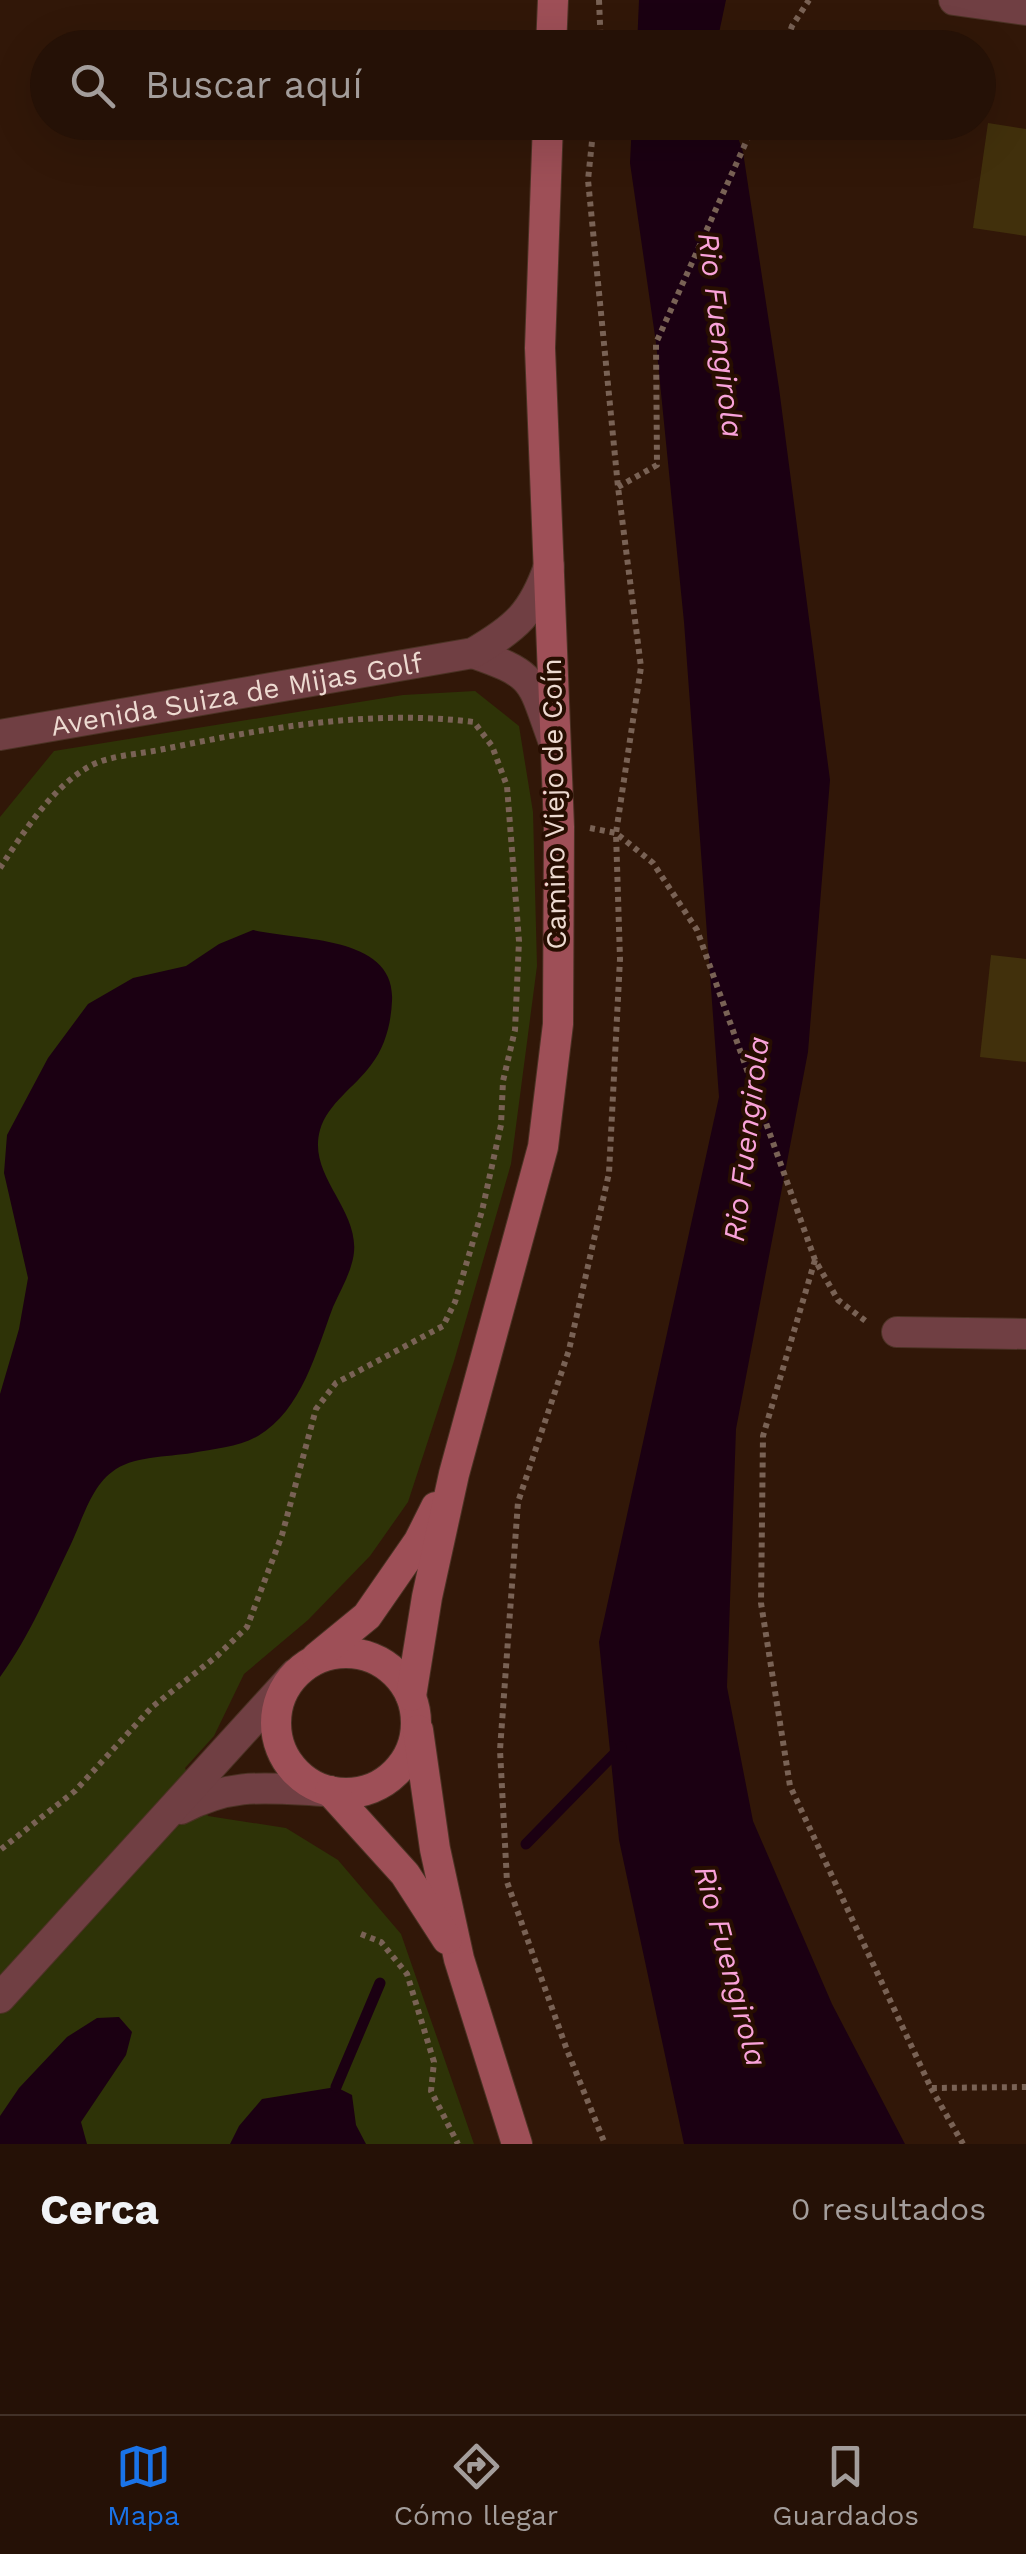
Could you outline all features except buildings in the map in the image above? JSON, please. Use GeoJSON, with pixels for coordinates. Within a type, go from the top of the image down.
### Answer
{"type":"FeatureCollection","features":[{"type":"Feature","properties":{"kind":"street"},"geometry":{"type":"LineString","coordinates":[[552,30],[553,0]]}},
{"type":"Feature","properties":{"kind":"street"},"geometry":{"type":"LineString","coordinates":[[954,0],[1026,10]]}},
{"type":"Feature","properties":{"kind":"street","name":"Camino Viejo de Coín"},"geometry":{"type":"LineString","coordinates":[[517,2144],[459,1959],[434,1849],[414,1707],[454,1474],[544,1146],[558,1024],[556,748],[540,348],[547,140]]}},
{"type":"Feature","properties":{"kind":"street","name":"Avenida Suiza de Mijas Golf"},"geometry":{"type":"LineString","coordinates":[[0,735],[474,654],[523,620],[539,596],[549,566]]}},
{"type":"Feature","properties":{"kind":"street"},"geometry":{"type":"LineString","coordinates":[[474,654],[508,664],[522,673],[534,688],[556,748]]}},
{"type":"Feature","properties":{"kind":"street"},"geometry":{"type":"LineString","coordinates":[[896,1332],[1026,1334]]}},
{"type":"Feature","properties":{"kind":"street","name":"Camino Viejo de Coín"},"geometry":{"type":"LineString","coordinates":[[304,1667],[366,1616],[419,1541],[454,1474]]}},
{"type":"Feature","properties":{"kind":"street"},"geometry":{"type":"LineString","coordinates":[[0,1998],[160,1820],[304,1667],[348,1653],[381,1662],[399,1676],[414,1707],[414,1742],[404,1762],[388,1779],[368,1790],[262,1788],[213,1792],[160,1820]]}},
{"type":"Feature","properties":{"kind":"street"},"geometry":{"type":"LineString","coordinates":[[304,1667],[282,1693],[276,1715],[278,1738],[294,1768],[326,1791]]}},
{"type":"Feature","properties":{"kind":"street","name":"Camino Viejo de Coín"},"geometry":{"type":"LineString","coordinates":[[326,1791],[405,1874],[459,1959]]}},
{"type":"Feature","properties":{"kind":"path"},"geometry":{"type":"LineString","coordinates":[[599,0],[600,30]]}},
{"type":"Feature","properties":{"kind":"path"},"geometry":{"type":"LineString","coordinates":[[793,30],[809,0]]}},
{"type":"Feature","properties":{"kind":"path"},"geometry":{"type":"LineString","coordinates":[[618,487],[657,465],[656,343],[746,140]]}},
{"type":"Feature","properties":{"kind":"path"},"geometry":{"type":"LineString","coordinates":[[0,868],[54,795],[92,765],[244,732],[339,718],[441,718],[474,722],[492,746],[506,786],[519,941],[515,1030],[503,1082],[502,1125],[455,1302],[443,1326],[336,1383],[316,1409],[282,1535],[247,1627],[152,1707],[76,1791],[0,1850]]}},
{"type":"Feature","properties":{"kind":"path"},"geometry":{"type":"LineString","coordinates":[[558,827],[616,833],[653,863],[696,930],[815,1260],[838,1300],[862,1320],[896,1332]]}},
{"type":"Feature","properties":{"kind":"path"},"geometry":{"type":"LineString","coordinates":[[815,1260],[763,1436],[761,1603],[790,1786],[931,2088],[962,2144]]}},
{"type":"Feature","properties":{"kind":"path"},"geometry":{"type":"LineString","coordinates":[[361,1934],[381,1942],[407,1974],[434,2062],[431,2091],[458,2144]]}},
{"type":"Feature","properties":{"kind":"path"},"geometry":{"type":"LineString","coordinates":[[931,2088],[1026,2087]]}},
{"type":"Feature","properties":{"kind":"green space"},"geometry":{"type":"Polygon","coordinates":[[[475,691],[519,726],[533,812],[537,966],[511,1164],[408,1502],[370,1556],[308,1620],[244,1674],[214,1736],[185,1768],[208,1816],[286,1828],[338,1860],[401,1934],[474,2144],[0,2144],[0,817],[54,751],[403,695],[475,691]]]}},
{"type":"Feature","properties":{"kind":"water"},"geometry":{"type":"Polygon","coordinates":[[[639,0],[726,0],[720,30],[638,30],[639,0]]]}},
{"type":"Feature","properties":{"kind":"water","name":"Rio Fuengirola"},"geometry":{"type":"Polygon","coordinates":[[[631,140],[739,140],[779,388],[830,780],[808,1052],[736,1429],[727,1687],[753,1821],[832,2004],[905,2144],[684,2144],[619,1840],[599,1642],[719,1097],[684,622],[656,343],[630,163],[631,140]]]}},
{"type":"Feature","properties":{"kind":"water"},"geometry":{"type":"Polygon","coordinates":[[[253,930],[318,940],[362,952],[389,979],[391,1010],[380,1051],[329,1112],[320,1130],[321,1165],[352,1230],[354,1247],[349,1271],[306,1379],[273,1425],[243,1443],[139,1460],[120,1467],[98,1486],[30,1629],[0,1677],[0,1394],[19,1329],[28,1278],[4,1173],[7,1135],[48,1058],[88,1004],[133,978],[186,966],[219,944],[253,930]]]}},
{"type":"Feature","properties":{"kind":"water"},"geometry":{"type":"Polygon","coordinates":[[[119,2017],[132,2032],[126,2055],[81,2122],[87,2144],[0,2144],[0,2116],[19,2088],[67,2037],[97,2018],[119,2017]]]}},
{"type":"Feature","properties":{"kind":"water"},"geometry":{"type":"Polygon","coordinates":[[[336,2087],[352,2095],[356,2125],[366,2144],[230,2144],[239,2126],[262,2099],[336,2087]]]}},
{"type":"Feature","properties":{"kind":"waterway"},"geometry":{"type":"LineString","coordinates":[[526,1844],[621,1747]]}},
{"type":"Feature","properties":{"kind":"waterway"},"geometry":{"type":"LineString","coordinates":[[336,2087],[380,1983]]}}]}
